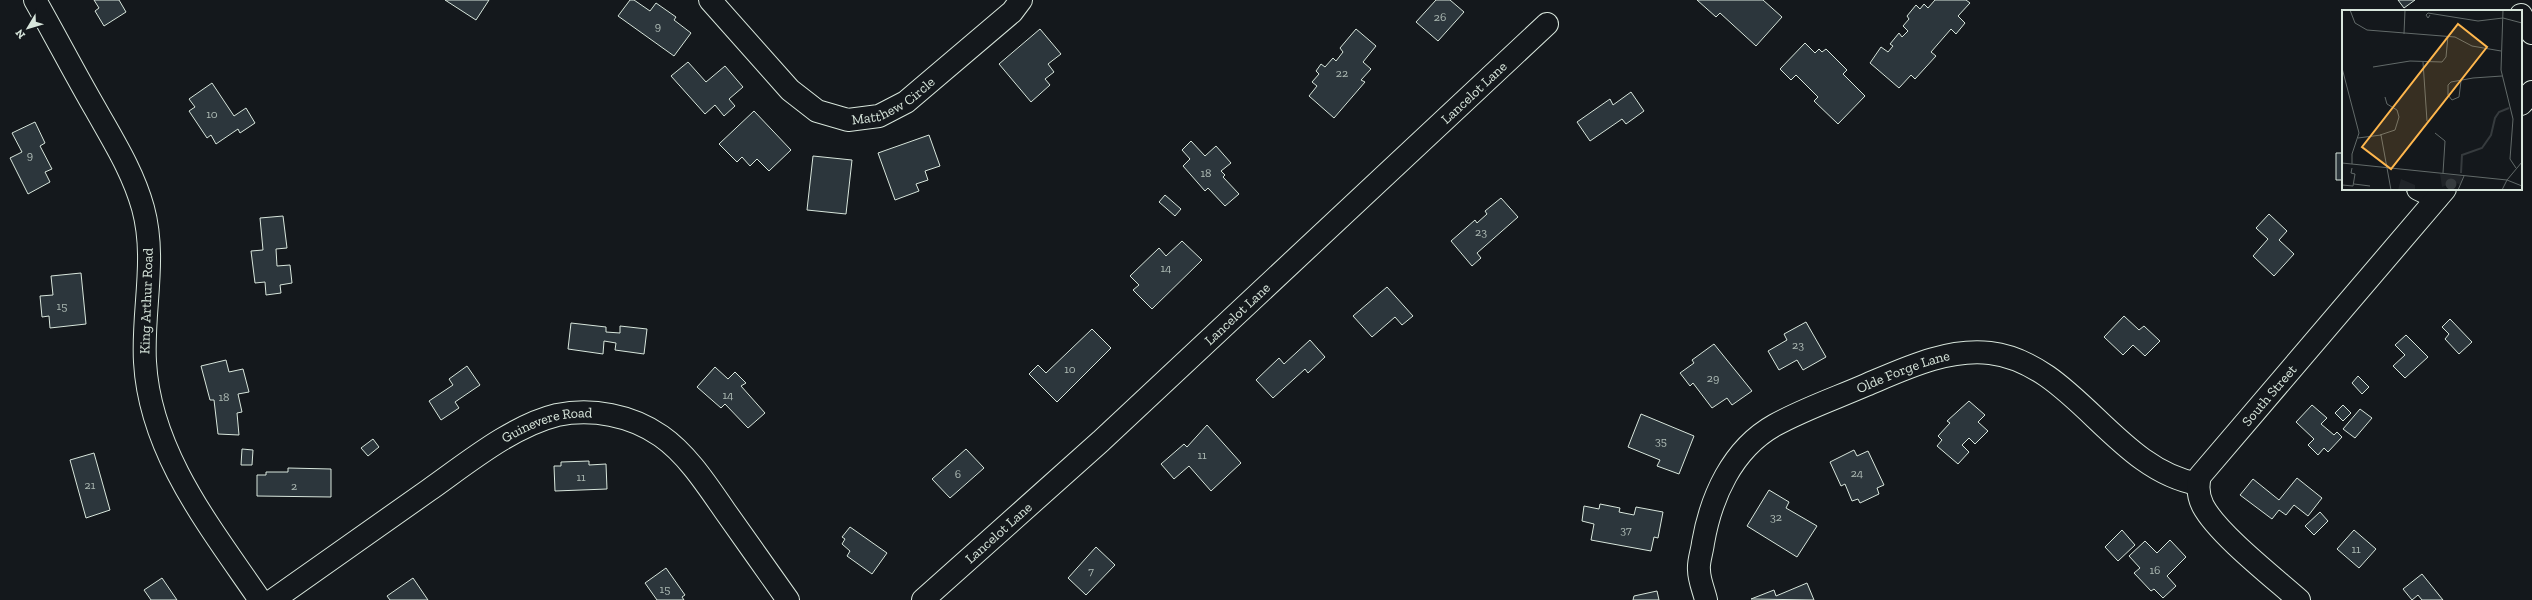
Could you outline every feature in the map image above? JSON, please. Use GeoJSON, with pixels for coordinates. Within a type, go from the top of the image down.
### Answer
{"type":"FeatureCollection","features":[{"type":"Feature","properties":{"kind":"main road","name":"King Arthur Road"},"geometry":{"type":"LineString","coordinates":[[35,0],[116,145],[143,210],[149,265],[145,324],[146,381],[164,442],[199,510],[260,600]]}},
{"type":"Feature","properties":{"kind":"main road","name":"Matthew Circle"},"geometry":{"type":"LineString","coordinates":[[710,0],[790,90],[817,111],[848,120],[879,116],[906,102],[1012,12],[1021,0]]}},
{"type":"Feature","properties":{"kind":"main road"},"geometry":{"type":"LineString","coordinates":[[2512,0],[2517,10]]}},
{"type":"Feature","properties":{"kind":"main road"},"geometry":{"type":"LineString","coordinates":[[2522,17],[2532,33]]}},
{"type":"Feature","properties":{"kind":"main road","name":"Lancelot Lane"},"geometry":{"type":"LineString","coordinates":[[923,600],[1101,441],[1547,24]]}},
{"type":"Feature","properties":{"kind":"main road"},"geometry":{"type":"LineString","coordinates":[[2522,103],[2532,92]]}},
{"type":"Feature","properties":{"kind":"main road","name":"South Street"},"geometry":{"type":"LineString","coordinates":[[2198,484],[2211,462],[2393,252],[2433,192]]}},
{"type":"Feature","properties":{"kind":"main road","name":"Olde Forge Lane"},"geometry":{"type":"LineString","coordinates":[[1706,600],[1699,570],[1707,521],[1722,481],[1746,448],[1774,426],[1812,408],[1910,366],[1953,354],[1990,353],[2020,360],[2055,382],[2135,454],[2169,476],[2198,484]]}},
{"type":"Feature","properties":{"kind":"main road","name":"Guinevere Road"},"geometry":{"type":"LineString","coordinates":[[273,600],[492,446],[535,423],[557,416],[578,413],[620,417],[648,429],[672,446],[706,484],[788,600]]}},
{"type":"Feature","properties":{"kind":"main road"},"geometry":{"type":"LineString","coordinates":[[2198,484],[2203,506],[2220,528],[2299,600]]}},
{"type":"Feature","properties":{"kind":"building"},"geometry":{"type":"Polygon","coordinates":[[[94,0],[119,0],[126,12],[104,26],[95,11],[99,8],[94,0]]]}},
{"type":"Feature","properties":{"kind":"building"},"geometry":{"type":"Polygon","coordinates":[[[445,0],[489,0],[476,20],[445,0]]]}},
{"type":"Feature","properties":{"kind":"building"},"geometry":{"type":"Polygon","coordinates":[[[630,0],[634,0],[650,11],[656,3],[676,17],[674,20],[691,33],[674,56],[618,16],[630,0]]]}},
{"type":"Feature","properties":{"kind":"building"},"geometry":{"type":"Polygon","coordinates":[[[1436,0],[1450,0],[1464,12],[1438,41],[1416,22],[1436,0]]]}},
{"type":"Feature","properties":{"kind":"building"},"geometry":{"type":"Polygon","coordinates":[[[1697,0],[1763,0],[1782,17],[1756,46],[1720,13],[1716,17],[1697,0]]]}},
{"type":"Feature","properties":{"kind":"building"},"geometry":{"type":"Polygon","coordinates":[[[1935,0],[1966,0],[1970,3],[1958,16],[1965,23],[1956,34],[1951,29],[1931,52],[1936,56],[1915,79],[1911,75],[1899,88],[1870,63],[1881,47],[1888,52],[1893,46],[1890,44],[1899,33],[1902,37],[1908,31],[1903,26],[1909,19],[1907,16],[1916,5],[1920,9],[1924,4],[1928,8],[1935,0]]]}},
{"type":"Feature","properties":{"kind":"building"},"geometry":{"type":"Polygon","coordinates":[[[2398,0],[2415,0],[2404,8],[2398,0]]]}},
{"type":"Feature","properties":{"kind":"building"},"geometry":{"type":"Polygon","coordinates":[[[1040,29],[1061,54],[1048,64],[1054,72],[1045,79],[1050,85],[1031,102],[999,64],[1040,29]]]}},
{"type":"Feature","properties":{"kind":"building"},"geometry":{"type":"Polygon","coordinates":[[[1356,29],[1376,46],[1363,62],[1371,69],[1361,80],[1365,82],[1334,118],[1309,96],[1317,86],[1312,82],[1319,74],[1316,71],[1321,64],[1325,67],[1333,58],[1336,61],[1343,52],[1340,48],[1356,29]]]}},
{"type":"Feature","properties":{"kind":"building"},"geometry":{"type":"Polygon","coordinates":[[[1805,43],[1815,53],[1819,49],[1822,52],[1826,49],[1847,70],[1843,74],[1865,96],[1838,124],[1814,101],[1818,97],[1796,75],[1791,80],[1780,69],[1805,43]]]}},
{"type":"Feature","properties":{"kind":"building"},"geometry":{"type":"Polygon","coordinates":[[[688,62],[706,82],[725,66],[743,87],[729,99],[735,106],[724,116],[715,105],[705,114],[671,76],[688,62]]]}},
{"type":"Feature","properties":{"kind":"building"},"geometry":{"type":"Polygon","coordinates":[[[212,83],[234,116],[246,108],[255,123],[240,133],[238,129],[216,144],[211,135],[207,138],[189,111],[195,107],[189,99],[212,83]]]}},
{"type":"Feature","properties":{"kind":"building"},"geometry":{"type":"Polygon","coordinates":[[[1631,92],[1644,111],[1626,124],[1622,119],[1590,141],[1577,122],[1610,99],[1613,105],[1631,92]]]}},
{"type":"Feature","properties":{"kind":"building"},"geometry":{"type":"Polygon","coordinates":[[[754,111],[791,150],[769,171],[757,159],[750,166],[742,157],[737,162],[719,144],[754,111]]]}},
{"type":"Feature","properties":{"kind":"building"},"geometry":{"type":"Polygon","coordinates":[[[35,122],[45,143],[40,146],[52,169],[45,172],[50,182],[28,194],[10,158],[22,152],[12,133],[35,122]]]}},
{"type":"Feature","properties":{"kind":"building"},"geometry":{"type":"Polygon","coordinates":[[[929,135],[940,166],[925,171],[928,180],[916,184],[919,191],[895,200],[878,153],[929,135]]]}},
{"type":"Feature","properties":{"kind":"building"},"geometry":{"type":"Polygon","coordinates":[[[1191,141],[1205,156],[1216,146],[1231,163],[1221,171],[1225,175],[1223,177],[1239,194],[1225,206],[1208,188],[1205,191],[1183,166],[1190,159],[1182,150],[1191,141]]]}},
{"type":"Feature","properties":{"kind":"building"},"geometry":{"type":"Polygon","coordinates":[[[2336,153],[2342,153],[2342,180],[2336,180],[2336,153]]]}},
{"type":"Feature","properties":{"kind":"building"},"geometry":{"type":"Polygon","coordinates":[[[813,156],[852,160],[846,214],[807,210],[813,156]]]}},
{"type":"Feature","properties":{"kind":"building"},"geometry":{"type":"Polygon","coordinates":[[[1165,195],[1181,209],[1175,216],[1159,202],[1165,195]]]}},
{"type":"Feature","properties":{"kind":"building"},"geometry":{"type":"Polygon","coordinates":[[[1501,198],[1518,217],[1477,253],[1481,258],[1472,266],[1451,241],[1475,220],[1477,223],[1487,214],[1485,211],[1501,198]]]}},
{"type":"Feature","properties":{"kind":"building"},"geometry":{"type":"Polygon","coordinates":[[[2269,214],[2287,231],[2279,240],[2294,254],[2274,276],[2253,256],[2268,239],[2256,228],[2269,214]]]}},
{"type":"Feature","properties":{"kind":"building"},"geometry":{"type":"Polygon","coordinates":[[[283,216],[287,248],[276,249],[277,266],[290,265],[292,283],[280,285],[281,293],[266,295],[265,282],[255,283],[251,251],[263,250],[260,218],[283,216]]]}},
{"type":"Feature","properties":{"kind":"building"},"geometry":{"type":"Polygon","coordinates":[[[1182,241],[1202,260],[1152,309],[1133,290],[1139,285],[1130,276],[1159,248],[1166,256],[1182,241]]]}},
{"type":"Feature","properties":{"kind":"building"},"geometry":{"type":"Polygon","coordinates":[[[81,273],[86,324],[50,328],[49,316],[42,317],[40,296],[53,295],[51,276],[81,273]]]}},
{"type":"Feature","properties":{"kind":"building"},"geometry":{"type":"Polygon","coordinates":[[[1387,287],[1413,316],[1402,325],[1395,317],[1372,337],[1353,316],[1387,287]]]}},
{"type":"Feature","properties":{"kind":"building"},"geometry":{"type":"Polygon","coordinates":[[[2124,316],[2139,330],[2144,326],[2160,341],[2145,356],[2133,345],[2123,355],[2104,337],[2124,316]]]}},
{"type":"Feature","properties":{"kind":"building"},"geometry":{"type":"Polygon","coordinates":[[[2450,319],[2472,342],[2459,354],[2445,339],[2449,334],[2442,327],[2450,319]]]}},
{"type":"Feature","properties":{"kind":"building"},"geometry":{"type":"Polygon","coordinates":[[[1806,322],[1826,357],[1803,370],[1797,360],[1779,370],[1768,351],[1787,340],[1784,334],[1806,322]]]}},
{"type":"Feature","properties":{"kind":"building"},"geometry":{"type":"Polygon","coordinates":[[[571,323],[606,327],[606,332],[620,333],[620,326],[647,329],[644,354],[615,350],[616,343],[604,341],[603,354],[568,349],[571,323]]]}},
{"type":"Feature","properties":{"kind":"building"},"geometry":{"type":"Polygon","coordinates":[[[1092,329],[1111,348],[1057,402],[1029,374],[1038,365],[1046,373],[1092,329]]]}},
{"type":"Feature","properties":{"kind":"building"},"geometry":{"type":"Polygon","coordinates":[[[2406,335],[2428,357],[2405,378],[2393,366],[2405,355],[2395,345],[2406,335]]]}},
{"type":"Feature","properties":{"kind":"building"},"geometry":{"type":"Polygon","coordinates":[[[1310,340],[1325,357],[1308,373],[1305,369],[1273,398],[1256,380],[1279,358],[1284,364],[1310,340]]]}},
{"type":"Feature","properties":{"kind":"building"},"geometry":{"type":"Polygon","coordinates":[[[1714,344],[1752,391],[1732,405],[1727,398],[1712,408],[1693,383],[1690,386],[1680,373],[1694,363],[1692,360],[1714,344]]]}},
{"type":"Feature","properties":{"kind":"building"},"geometry":{"type":"Polygon","coordinates":[[[226,360],[229,372],[243,369],[249,392],[238,394],[242,412],[237,413],[239,435],[218,434],[214,400],[210,400],[201,366],[226,360]]]}},
{"type":"Feature","properties":{"kind":"building"},"geometry":{"type":"Polygon","coordinates":[[[467,366],[480,385],[455,402],[459,408],[441,420],[429,401],[453,385],[449,379],[467,366]]]}},
{"type":"Feature","properties":{"kind":"building"},"geometry":{"type":"Polygon","coordinates":[[[715,367],[728,379],[735,372],[746,383],[741,386],[765,413],[748,428],[725,404],[721,408],[697,387],[715,367]]]}},
{"type":"Feature","properties":{"kind":"building"},"geometry":{"type":"Polygon","coordinates":[[[2358,376],[2369,387],[2362,394],[2352,383],[2358,376]]]}},
{"type":"Feature","properties":{"kind":"building"},"geometry":{"type":"Polygon","coordinates":[[[1969,401],[1985,415],[1978,422],[1988,431],[1975,444],[1969,438],[1962,445],[1969,452],[1958,464],[1937,446],[1942,440],[1938,436],[1950,423],[1947,421],[1969,401]]]}},
{"type":"Feature","properties":{"kind":"building"},"geometry":{"type":"Polygon","coordinates":[[[2312,405],[2327,418],[2321,424],[2334,435],[2337,432],[2342,437],[2328,452],[2324,448],[2318,455],[2308,445],[2314,439],[2296,422],[2312,405]]]}},
{"type":"Feature","properties":{"kind":"building"},"geometry":{"type":"Polygon","coordinates":[[[2343,405],[2351,413],[2343,421],[2335,413],[2343,405]]]}},
{"type":"Feature","properties":{"kind":"building"},"geometry":{"type":"Polygon","coordinates":[[[2360,409],[2372,418],[2355,438],[2343,429],[2360,409]]]}},
{"type":"Feature","properties":{"kind":"building"},"geometry":{"type":"Polygon","coordinates":[[[1641,414],[1694,436],[1679,474],[1657,466],[1660,460],[1628,447],[1641,414]]]}},
{"type":"Feature","properties":{"kind":"building"},"geometry":{"type":"Polygon","coordinates":[[[1207,425],[1241,463],[1211,491],[1189,466],[1174,479],[1161,464],[1184,444],[1187,447],[1207,425]]]}},
{"type":"Feature","properties":{"kind":"building"},"geometry":{"type":"Polygon","coordinates":[[[373,439],[379,447],[368,456],[361,448],[373,439]]]}},
{"type":"Feature","properties":{"kind":"building"},"geometry":{"type":"Polygon","coordinates":[[[242,449],[253,450],[252,465],[241,465],[242,449]]]}},
{"type":"Feature","properties":{"kind":"building"},"geometry":{"type":"Polygon","coordinates":[[[966,449],[984,468],[950,498],[932,479],[966,449]]]}},
{"type":"Feature","properties":{"kind":"building"},"geometry":{"type":"Polygon","coordinates":[[[1854,450],[1857,456],[1868,451],[1884,485],[1877,488],[1879,494],[1860,503],[1858,499],[1852,501],[1845,484],[1841,486],[1830,462],[1854,450]]]}},
{"type":"Feature","properties":{"kind":"building"},"geometry":{"type":"Polygon","coordinates":[[[94,453],[110,510],[86,518],[70,460],[94,453]]]}},
{"type":"Feature","properties":{"kind":"building"},"geometry":{"type":"Polygon","coordinates":[[[589,461],[589,465],[606,464],[607,489],[555,491],[554,466],[561,466],[561,462],[589,461]]]}},
{"type":"Feature","properties":{"kind":"building"},"geometry":{"type":"Polygon","coordinates":[[[288,468],[331,469],[331,497],[257,496],[257,475],[266,475],[266,472],[288,472],[288,468]]]}},
{"type":"Feature","properties":{"kind":"building"},"geometry":{"type":"Polygon","coordinates":[[[2297,478],[2322,498],[2308,516],[2294,505],[2286,515],[2279,510],[2272,519],[2240,495],[2253,479],[2279,500],[2297,478]]]}},
{"type":"Feature","properties":{"kind":"building"},"geometry":{"type":"Polygon","coordinates":[[[1769,490],[1789,502],[1786,508],[1817,526],[1797,557],[1747,526],[1769,490]]]}},
{"type":"Feature","properties":{"kind":"building"},"geometry":{"type":"Polygon","coordinates":[[[1600,504],[1620,508],[1619,512],[1634,515],[1636,507],[1663,512],[1658,538],[1654,537],[1651,551],[1591,540],[1594,524],[1582,521],[1584,506],[1599,509],[1600,504]]]}},
{"type":"Feature","properties":{"kind":"building"},"geometry":{"type":"Polygon","coordinates":[[[2320,512],[2328,521],[2314,535],[2305,526],[2320,512]]]}},
{"type":"Feature","properties":{"kind":"building"},"geometry":{"type":"Polygon","coordinates":[[[850,527],[887,553],[872,574],[847,556],[850,551],[842,544],[845,539],[842,537],[850,527]]]}},
{"type":"Feature","properties":{"kind":"building"},"geometry":{"type":"Polygon","coordinates":[[[2122,530],[2135,545],[2118,561],[2105,547],[2122,530]]]}},
{"type":"Feature","properties":{"kind":"building"},"geometry":{"type":"Polygon","coordinates":[[[2354,530],[2376,549],[2359,568],[2337,549],[2354,530]]]}},
{"type":"Feature","properties":{"kind":"building"},"geometry":{"type":"Polygon","coordinates":[[[2170,540],[2186,557],[2167,576],[2176,586],[2163,598],[2154,589],[2151,591],[2134,573],[2140,568],[2129,556],[2145,541],[2157,553],[2170,540]]]}},
{"type":"Feature","properties":{"kind":"building"},"geometry":{"type":"Polygon","coordinates":[[[1096,547],[1115,565],[1086,595],[1068,578],[1096,547]]]}},
{"type":"Feature","properties":{"kind":"building"},"geometry":{"type":"Polygon","coordinates":[[[666,568],[685,595],[682,597],[684,600],[657,600],[645,583],[666,568]]]}},
{"type":"Feature","properties":{"kind":"building"},"geometry":{"type":"Polygon","coordinates":[[[2422,574],[2443,600],[2422,600],[2418,595],[2412,600],[2403,589],[2422,574]]]}},
{"type":"Feature","properties":{"kind":"building"},"geometry":{"type":"Polygon","coordinates":[[[162,578],[177,600],[151,600],[144,590],[162,578]]]}},
{"type":"Feature","properties":{"kind":"building"},"geometry":{"type":"Polygon","coordinates":[[[413,578],[428,600],[390,600],[387,596],[413,578]]]}},
{"type":"Feature","properties":{"kind":"building"},"geometry":{"type":"Polygon","coordinates":[[[1807,583],[1814,600],[1751,599],[1774,590],[1776,596],[1807,583]]]}},
{"type":"Feature","properties":{"kind":"building"},"geometry":{"type":"Polygon","coordinates":[[[1657,591],[1659,600],[1633,600],[1634,596],[1657,591]]]}}]}
